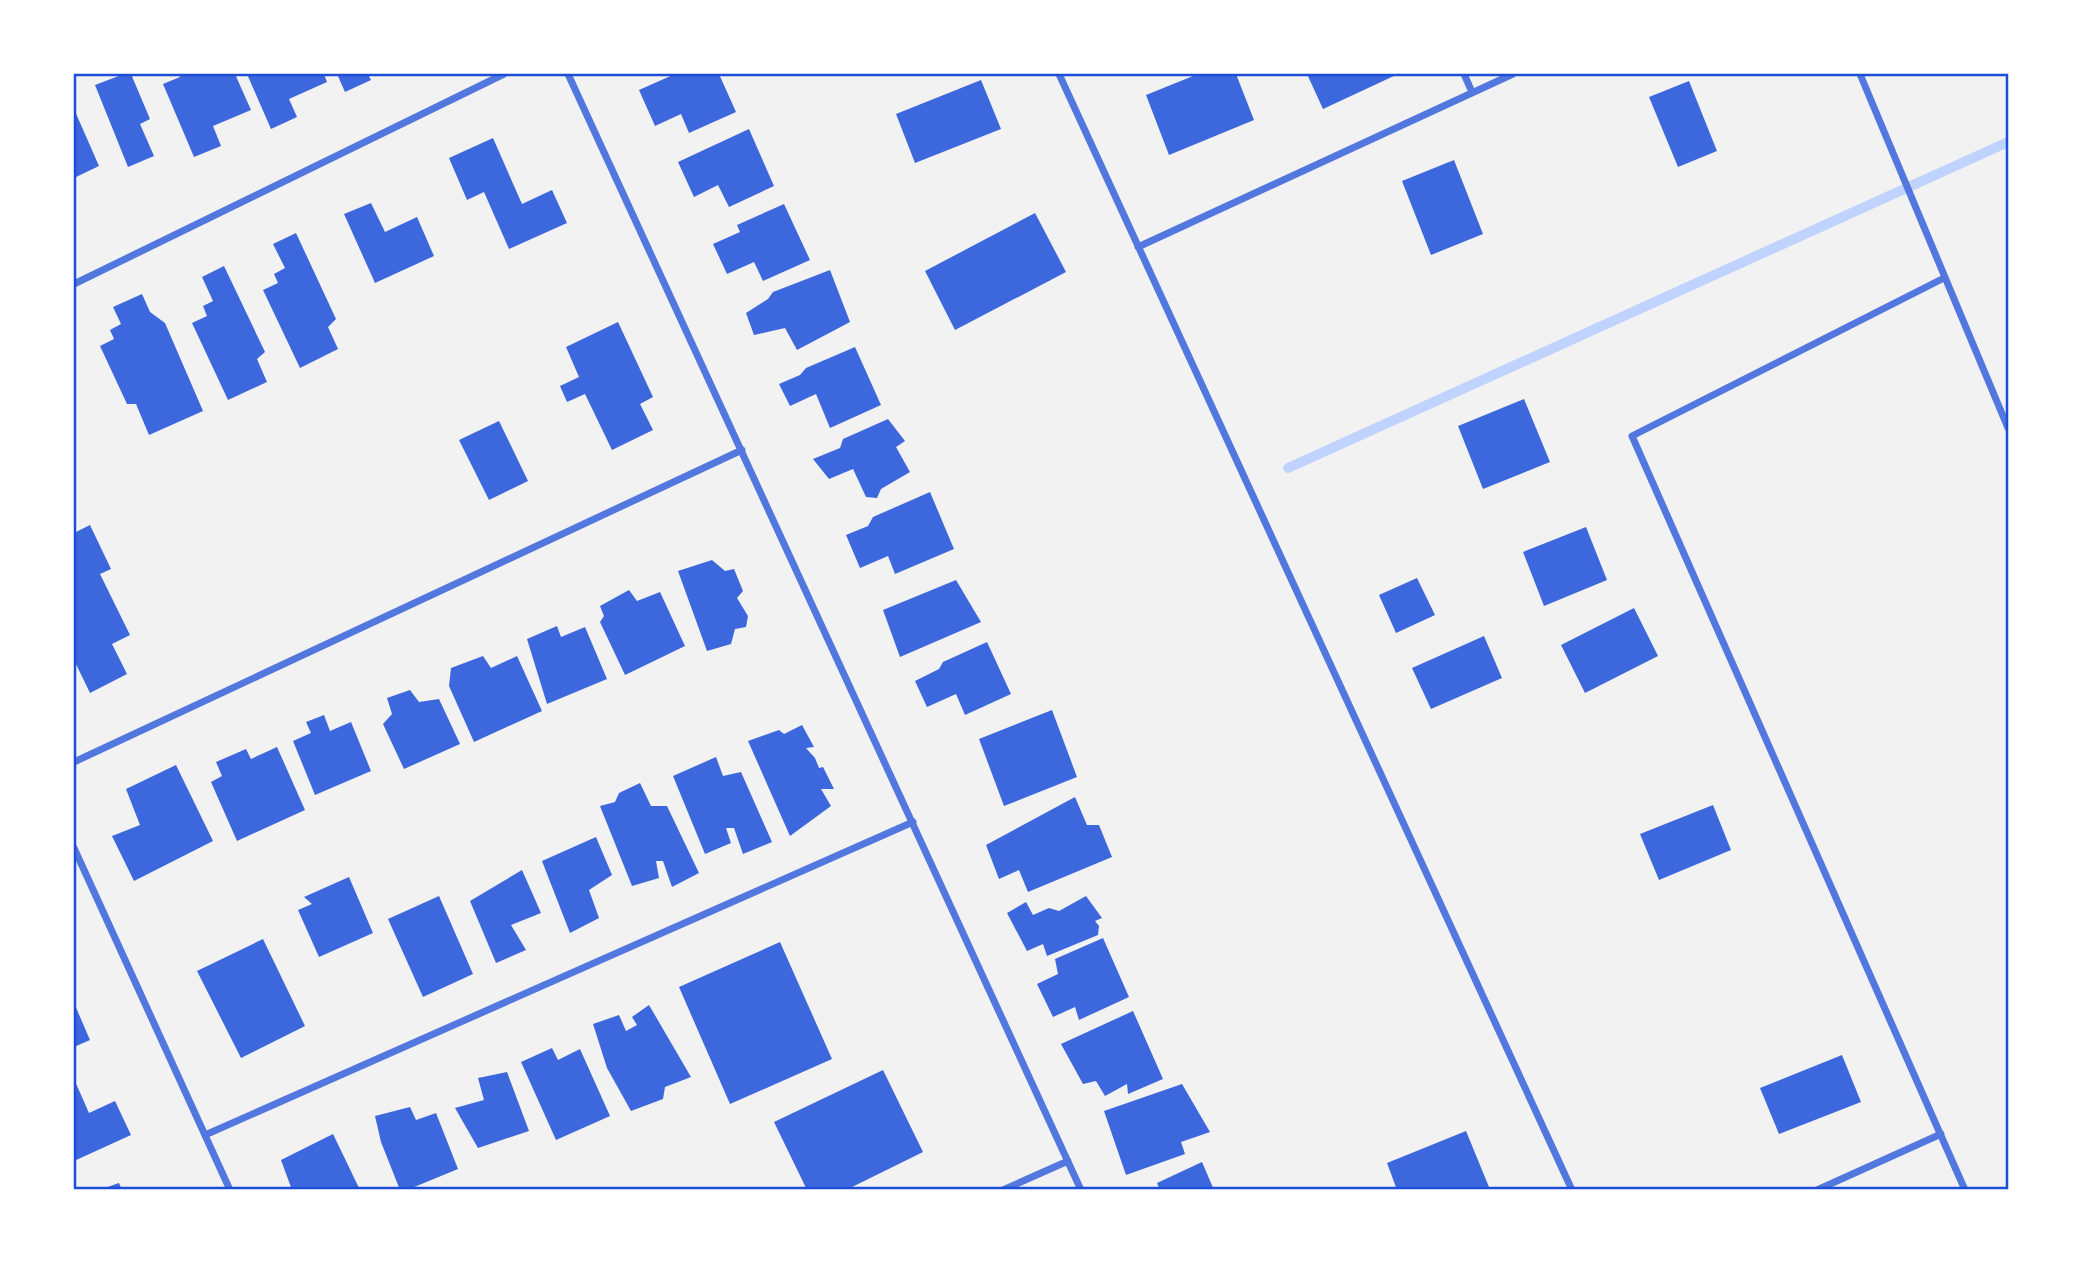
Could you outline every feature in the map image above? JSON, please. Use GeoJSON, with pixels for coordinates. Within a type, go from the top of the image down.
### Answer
{"type":"FeatureCollection","features":[{"type":"Feature","properties":{"kind":"street"},"geometry":{"type":"LineString","coordinates":[[74,284],[504,74]]}},
{"type":"Feature","properties":{"kind":"street"},"geometry":{"type":"LineString","coordinates":[[568,74],[1081,1189]]}},
{"type":"Feature","properties":{"kind":"street"},"geometry":{"type":"LineString","coordinates":[[1059,74],[1572,1189]]}},
{"type":"Feature","properties":{"kind":"street"},"geometry":{"type":"LineString","coordinates":[[1464,74],[1472,92]]}},
{"type":"Feature","properties":{"kind":"street"},"geometry":{"type":"LineString","coordinates":[[1138,247],[1513,74]]}},
{"type":"Feature","properties":{"kind":"street"},"geometry":{"type":"LineString","coordinates":[[1860,74],[2008,428]]}},
{"type":"Feature","properties":{"kind":"street"},"geometry":{"type":"LineString","coordinates":[[1944,278],[1632,436],[1965,1189]]}},
{"type":"Feature","properties":{"kind":"street"},"geometry":{"type":"LineString","coordinates":[[74,762],[742,450]]}},
{"type":"Feature","properties":{"kind":"street"},"geometry":{"type":"LineString","coordinates":[[205,1135],[913,822]]}},
{"type":"Feature","properties":{"kind":"street"},"geometry":{"type":"LineString","coordinates":[[74,848],[230,1189]]}},
{"type":"Feature","properties":{"kind":"street"},"geometry":{"type":"LineString","coordinates":[[1817,1189],[1941,1134]]}},
{"type":"Feature","properties":{"kind":"street"},"geometry":{"type":"LineString","coordinates":[[1003,1189],[1068,1161]]}},
{"type":"Feature","properties":{"kind":"building"},"geometry":{"type":"Polygon","coordinates":[[[131,74],[150,119],[140,124],[154,156],[128,167],[95,85],[131,74]]]}},
{"type":"Feature","properties":{"kind":"building"},"geometry":{"type":"Polygon","coordinates":[[[178,74],[235,74],[251,110],[213,126],[221,146],[194,157],[163,84],[180,77],[178,74]]]}},
{"type":"Feature","properties":{"kind":"building"},"geometry":{"type":"Polygon","coordinates":[[[247,74],[324,74],[327,82],[289,99],[297,117],[271,129],[247,74]]]}},
{"type":"Feature","properties":{"kind":"building"},"geometry":{"type":"Polygon","coordinates":[[[337,74],[368,74],[371,80],[345,92],[337,74]]]}},
{"type":"Feature","properties":{"kind":"building"},"geometry":{"type":"Polygon","coordinates":[[[675,74],[719,74],[736,112],[689,133],[681,114],[655,126],[639,90],[675,74]]]}},
{"type":"Feature","properties":{"kind":"building"},"geometry":{"type":"Polygon","coordinates":[[[1198,74],[1236,74],[1254,120],[1169,155],[1146,95],[1198,74]]]}},
{"type":"Feature","properties":{"kind":"building"},"geometry":{"type":"Polygon","coordinates":[[[1307,74],[1395,74],[1396,75],[1323,109],[1307,74]]]}},
{"type":"Feature","properties":{"kind":"building"},"geometry":{"type":"Polygon","coordinates":[[[981,80],[1001,129],[915,163],[896,114],[981,80]]]}},
{"type":"Feature","properties":{"kind":"building"},"geometry":{"type":"Polygon","coordinates":[[[1689,81],[1717,151],[1678,167],[1649,97],[1689,81]]]}},
{"type":"Feature","properties":{"kind":"building"},"geometry":{"type":"Polygon","coordinates":[[[74,109],[99,166],[74,178],[74,109]]]}},
{"type":"Feature","properties":{"kind":"building"},"geometry":{"type":"Polygon","coordinates":[[[749,129],[774,186],[729,207],[718,185],[694,197],[678,162],[749,129]]]}},
{"type":"Feature","properties":{"kind":"building"},"geometry":{"type":"Polygon","coordinates":[[[493,138],[522,204],[552,190],[567,223],[509,249],[484,192],[467,200],[449,158],[493,138]]]}},
{"type":"Feature","properties":{"kind":"building"},"geometry":{"type":"Polygon","coordinates":[[[1454,160],[1483,234],[1431,255],[1402,181],[1454,160]]]}},
{"type":"Feature","properties":{"kind":"building"},"geometry":{"type":"Polygon","coordinates":[[[371,203],[385,232],[417,217],[434,256],[375,283],[344,214],[371,203]]]}},
{"type":"Feature","properties":{"kind":"building"},"geometry":{"type":"Polygon","coordinates":[[[784,204],[810,260],[763,281],[754,262],[727,274],[713,244],[740,232],[737,225],[784,204]]]}},
{"type":"Feature","properties":{"kind":"building"},"geometry":{"type":"Polygon","coordinates":[[[1035,213],[1066,272],[955,330],[925,271],[1035,213]]]}},
{"type":"Feature","properties":{"kind":"building"},"geometry":{"type":"Polygon","coordinates":[[[296,233],[336,319],[328,327],[338,349],[300,368],[263,290],[278,283],[274,274],[285,268],[273,244],[296,233]]]}},
{"type":"Feature","properties":{"kind":"building"},"geometry":{"type":"Polygon","coordinates":[[[224,266],[265,352],[257,359],[267,382],[228,400],[192,323],[207,316],[203,306],[213,301],[202,277],[224,266]]]}},
{"type":"Feature","properties":{"kind":"building"},"geometry":{"type":"Polygon","coordinates":[[[830,270],[850,322],[797,350],[785,328],[754,335],[746,313],[768,299],[773,292],[830,270]]]}},
{"type":"Feature","properties":{"kind":"building"},"geometry":{"type":"Polygon","coordinates":[[[142,294],[150,312],[165,323],[203,411],[149,435],[136,404],[127,404],[100,346],[114,339],[110,330],[121,324],[113,307],[142,294]]]}},
{"type":"Feature","properties":{"kind":"building"},"geometry":{"type":"Polygon","coordinates":[[[618,322],[653,397],[640,404],[653,430],[612,450],[585,394],[567,402],[560,386],[579,377],[566,347],[618,322]]]}},
{"type":"Feature","properties":{"kind":"building"},"geometry":{"type":"Polygon","coordinates":[[[855,347],[881,405],[830,428],[816,394],[790,406],[779,384],[800,375],[806,368],[855,347]]]}},
{"type":"Feature","properties":{"kind":"building"},"geometry":{"type":"Polygon","coordinates":[[[1524,399],[1550,462],[1483,489],[1458,426],[1524,399]]]}},
{"type":"Feature","properties":{"kind":"building"},"geometry":{"type":"Polygon","coordinates":[[[888,419],[905,441],[896,447],[910,472],[881,489],[877,498],[866,497],[853,469],[829,479],[813,459],[840,448],[843,439],[888,419]]]}},
{"type":"Feature","properties":{"kind":"building"},"geometry":{"type":"Polygon","coordinates":[[[499,421],[528,481],[489,500],[459,440],[499,421]]]}},
{"type":"Feature","properties":{"kind":"building"},"geometry":{"type":"Polygon","coordinates":[[[930,492],[954,549],[895,574],[888,556],[860,568],[846,535],[868,526],[873,517],[930,492]]]}},
{"type":"Feature","properties":{"kind":"building"},"geometry":{"type":"Polygon","coordinates":[[[90,525],[111,569],[100,574],[130,635],[112,644],[127,674],[90,693],[74,660],[74,533],[90,525]]]}},
{"type":"Feature","properties":{"kind":"building"},"geometry":{"type":"Polygon","coordinates":[[[1586,527],[1607,580],[1544,606],[1523,552],[1586,527]]]}},
{"type":"Feature","properties":{"kind":"building"},"geometry":{"type":"Polygon","coordinates":[[[712,560],[725,571],[734,569],[743,591],[737,598],[748,616],[746,627],[735,629],[731,644],[707,651],[678,571],[712,560]]]}},
{"type":"Feature","properties":{"kind":"building"},"geometry":{"type":"Polygon","coordinates":[[[1417,578],[1435,615],[1396,633],[1379,595],[1417,578]]]}},
{"type":"Feature","properties":{"kind":"building"},"geometry":{"type":"Polygon","coordinates":[[[956,580],[981,622],[900,657],[883,610],[956,580]]]}},
{"type":"Feature","properties":{"kind":"building"},"geometry":{"type":"Polygon","coordinates":[[[629,590],[637,601],[660,592],[685,646],[625,675],[600,622],[604,616],[600,606],[629,590]]]}},
{"type":"Feature","properties":{"kind":"building"},"geometry":{"type":"Polygon","coordinates":[[[1634,608],[1658,656],[1585,693],[1561,645],[1634,608]]]}},
{"type":"Feature","properties":{"kind":"building"},"geometry":{"type":"Polygon","coordinates":[[[557,626],[561,637],[585,627],[607,679],[547,704],[527,639],[557,626]]]}},
{"type":"Feature","properties":{"kind":"building"},"geometry":{"type":"Polygon","coordinates":[[[1484,636],[1502,678],[1431,709],[1412,668],[1484,636]]]}},
{"type":"Feature","properties":{"kind":"building"},"geometry":{"type":"Polygon","coordinates":[[[987,642],[1011,694],[965,715],[956,694],[927,707],[915,681],[939,669],[943,662],[987,642]]]}},
{"type":"Feature","properties":{"kind":"building"},"geometry":{"type":"Polygon","coordinates":[[[483,656],[491,668],[517,656],[542,711],[474,742],[449,686],[451,668],[483,656]]]}},
{"type":"Feature","properties":{"kind":"building"},"geometry":{"type":"Polygon","coordinates":[[[410,690],[419,702],[439,699],[460,744],[404,769],[383,724],[392,714],[387,698],[410,690]]]}},
{"type":"Feature","properties":{"kind":"building"},"geometry":{"type":"Polygon","coordinates":[[[1052,710],[1077,777],[1004,806],[979,739],[1052,710]]]}},
{"type":"Feature","properties":{"kind":"building"},"geometry":{"type":"Polygon","coordinates":[[[324,715],[330,731],[351,722],[371,771],[315,795],[293,741],[311,733],[306,722],[324,715]]]}},
{"type":"Feature","properties":{"kind":"building"},"geometry":{"type":"Polygon","coordinates":[[[802,725],[814,747],[806,748],[819,768],[823,767],[834,789],[821,789],[831,806],[790,836],[748,741],[779,730],[784,734],[802,725]]]}},
{"type":"Feature","properties":{"kind":"building"},"geometry":{"type":"Polygon","coordinates":[[[277,747],[305,810],[237,841],[211,782],[222,776],[216,762],[246,749],[251,759],[277,747]]]}},
{"type":"Feature","properties":{"kind":"building"},"geometry":{"type":"Polygon","coordinates":[[[716,757],[723,776],[741,772],[772,842],[743,854],[734,828],[726,828],[731,843],[705,854],[673,776],[716,757]]]}},
{"type":"Feature","properties":{"kind":"building"},"geometry":{"type":"Polygon","coordinates":[[[176,765],[213,841],[134,881],[112,836],[140,825],[126,789],[176,765]]]}},
{"type":"Feature","properties":{"kind":"building"},"geometry":{"type":"Polygon","coordinates":[[[640,783],[651,806],[667,806],[699,873],[672,887],[663,861],[656,861],[659,878],[632,886],[600,806],[615,802],[619,793],[640,783]]]}},
{"type":"Feature","properties":{"kind":"building"},"geometry":{"type":"Polygon","coordinates":[[[1075,797],[1087,825],[1099,825],[1112,857],[1028,892],[1019,870],[999,879],[986,845],[1075,797]]]}},
{"type":"Feature","properties":{"kind":"building"},"geometry":{"type":"Polygon","coordinates":[[[1713,805],[1731,850],[1659,880],[1640,834],[1713,805]]]}},
{"type":"Feature","properties":{"kind":"building"},"geometry":{"type":"Polygon","coordinates":[[[596,837],[612,875],[589,890],[599,918],[570,933],[542,861],[596,837]]]}},
{"type":"Feature","properties":{"kind":"building"},"geometry":{"type":"Polygon","coordinates":[[[522,870],[541,913],[511,925],[526,950],[496,963],[470,901],[522,870]]]}},
{"type":"Feature","properties":{"kind":"building"},"geometry":{"type":"Polygon","coordinates":[[[349,877],[373,933],[319,957],[298,910],[312,904],[304,897],[349,877]]]}},
{"type":"Feature","properties":{"kind":"building"},"geometry":{"type":"Polygon","coordinates":[[[439,896],[473,974],[423,997],[388,919],[439,896]]]}},
{"type":"Feature","properties":{"kind":"building"},"geometry":{"type":"Polygon","coordinates":[[[1086,896],[1102,918],[1095,921],[1099,926],[1098,935],[1047,956],[1043,944],[1027,951],[1007,913],[1026,902],[1033,915],[1049,908],[1059,911],[1086,896]]]}},
{"type":"Feature","properties":{"kind":"building"},"geometry":{"type":"Polygon","coordinates":[[[1103,938],[1129,997],[1079,1020],[1075,1007],[1053,1017],[1037,984],[1058,974],[1055,959],[1103,938]]]}},
{"type":"Feature","properties":{"kind":"building"},"geometry":{"type":"Polygon","coordinates":[[[263,939],[305,1026],[241,1058],[197,971],[263,939]]]}},
{"type":"Feature","properties":{"kind":"building"},"geometry":{"type":"Polygon","coordinates":[[[780,942],[832,1059],[730,1104],[679,987],[780,942]]]}},
{"type":"Feature","properties":{"kind":"building"},"geometry":{"type":"Polygon","coordinates":[[[74,1003],[90,1040],[74,1047],[74,1003]]]}},
{"type":"Feature","properties":{"kind":"building"},"geometry":{"type":"Polygon","coordinates":[[[649,1005],[691,1077],[665,1087],[663,1099],[631,1111],[607,1068],[593,1024],[619,1015],[626,1031],[637,1025],[632,1017],[649,1005]]]}},
{"type":"Feature","properties":{"kind":"building"},"geometry":{"type":"Polygon","coordinates":[[[1133,1011],[1163,1079],[1128,1094],[1127,1084],[1105,1096],[1096,1081],[1083,1084],[1061,1044],[1133,1011]]]}},
{"type":"Feature","properties":{"kind":"building"},"geometry":{"type":"Polygon","coordinates":[[[552,1048],[558,1060],[580,1049],[610,1116],[556,1140],[521,1062],[552,1048]]]}},
{"type":"Feature","properties":{"kind":"building"},"geometry":{"type":"Polygon","coordinates":[[[1842,1055],[1861,1102],[1779,1134],[1760,1088],[1842,1055]]]}},
{"type":"Feature","properties":{"kind":"building"},"geometry":{"type":"Polygon","coordinates":[[[883,1070],[923,1152],[846,1190],[807,1190],[774,1122],[883,1070]]]}},
{"type":"Feature","properties":{"kind":"building"},"geometry":{"type":"Polygon","coordinates":[[[507,1072],[529,1131],[478,1148],[455,1108],[484,1100],[478,1078],[507,1072]]]}},
{"type":"Feature","properties":{"kind":"building"},"geometry":{"type":"Polygon","coordinates":[[[74,1079],[89,1113],[115,1101],[131,1135],[74,1161],[74,1079]]]}},
{"type":"Feature","properties":{"kind":"building"},"geometry":{"type":"Polygon","coordinates":[[[1182,1084],[1210,1132],[1181,1142],[1185,1154],[1126,1175],[1104,1111],[1182,1084]]]}},
{"type":"Feature","properties":{"kind":"building"},"geometry":{"type":"Polygon","coordinates":[[[410,1107],[416,1120],[436,1113],[458,1169],[407,1190],[400,1190],[381,1142],[375,1116],[410,1107]]]}},
{"type":"Feature","properties":{"kind":"building"},"geometry":{"type":"Polygon","coordinates":[[[1466,1131],[1489,1187],[1483,1190],[1397,1190],[1387,1163],[1466,1131]]]}},
{"type":"Feature","properties":{"kind":"building"},"geometry":{"type":"Polygon","coordinates":[[[333,1134],[360,1190],[292,1190],[281,1160],[333,1134]]]}},
{"type":"Feature","properties":{"kind":"building"},"geometry":{"type":"Polygon","coordinates":[[[1202,1162],[1214,1190],[1160,1190],[1157,1183],[1202,1162]]]}},
{"type":"Feature","properties":{"kind":"building"},"geometry":{"type":"Polygon","coordinates":[[[119,1183],[122,1190],[102,1190],[102,1189],[119,1183]]]}},
{"type":"Feature","properties":{"kind":"waterway"},"geometry":{"type":"LineString","coordinates":[[1288,468],[2008,142]]}}]}
